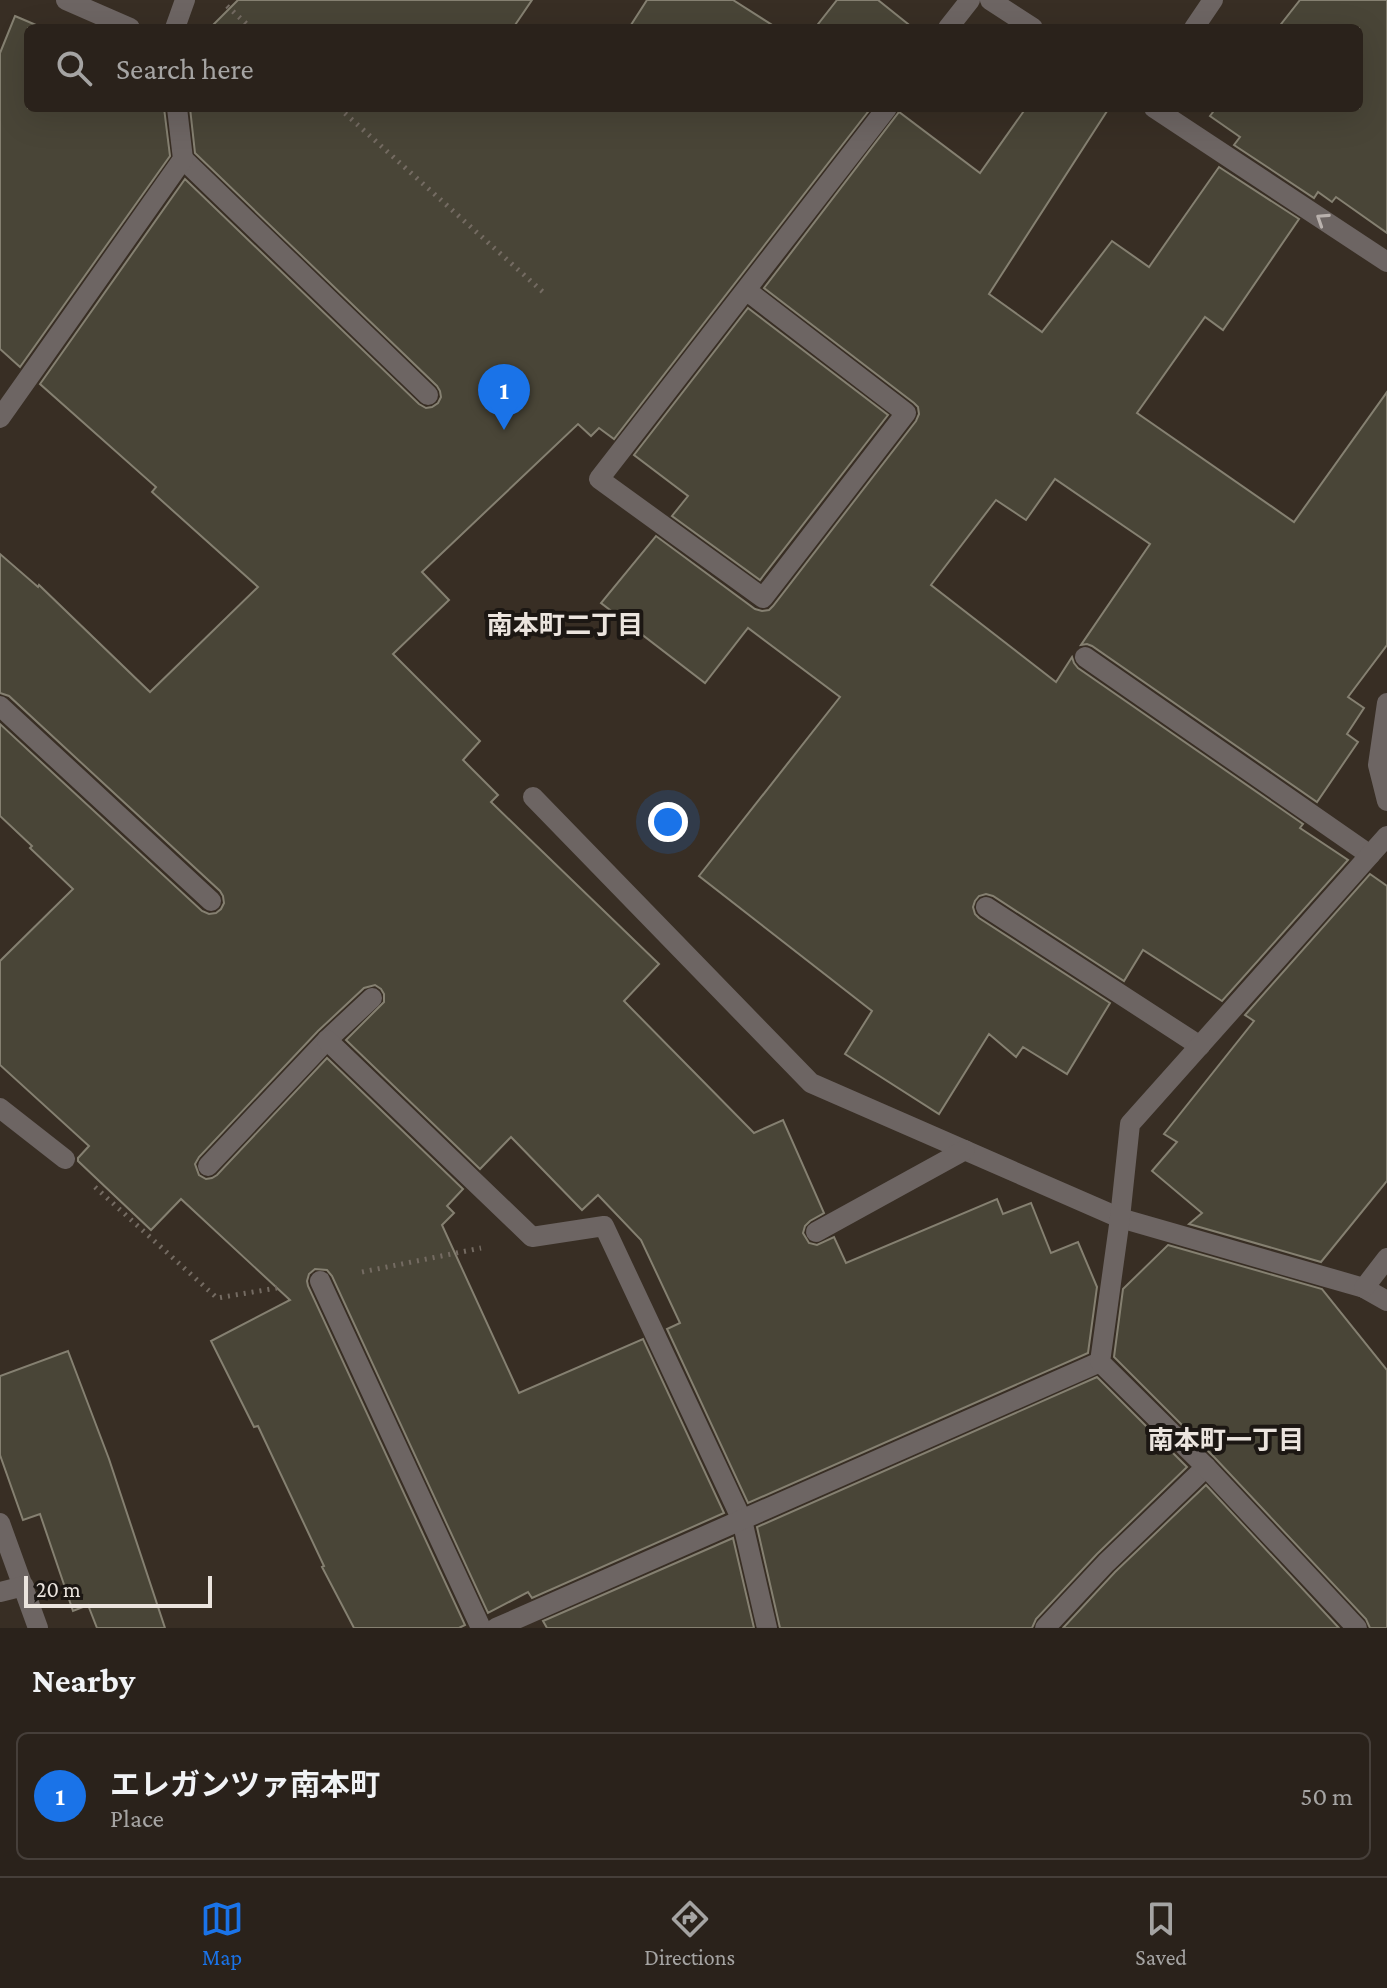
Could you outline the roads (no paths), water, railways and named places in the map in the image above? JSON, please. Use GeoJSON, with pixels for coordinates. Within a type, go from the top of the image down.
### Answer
{"type":"FeatureCollection","features":[{"type":"Feature","properties":{"kind":"street"},"geometry":{"type":"LineString","coordinates":[[66,0],[121,24]]}},
{"type":"Feature","properties":{"kind":"street"},"geometry":{"type":"LineString","coordinates":[[176,24],[185,0]]}},
{"type":"Feature","properties":{"kind":"street"},"geometry":{"type":"LineString","coordinates":[[951,24],[970,0]]}},
{"type":"Feature","properties":{"kind":"street"},"geometry":{"type":"LineString","coordinates":[[990,0],[1027,24]]}},
{"type":"Feature","properties":{"kind":"street"},"geometry":{"type":"LineString","coordinates":[[1197,24],[1213,0]]}},
{"type":"Feature","properties":{"kind":"street"},"geometry":{"type":"LineString","coordinates":[[177,112],[183,159],[428,395]]}},
{"type":"Feature","properties":{"kind":"street"},"geometry":{"type":"LineString","coordinates":[[746,290],[906,413],[763,598],[599,479],[884,112]]}},
{"type":"Feature","properties":{"kind":"street"},"geometry":{"type":"LineString","coordinates":[[1160,112],[1387,262]]}},
{"type":"Feature","properties":{"kind":"street"},"geometry":{"type":"LineString","coordinates":[[0,418],[183,159]]}},
{"type":"Feature","properties":{"kind":"street"},"geometry":{"type":"LineString","coordinates":[[1085,657],[1370,855]]}},
{"type":"Feature","properties":{"kind":"street"},"geometry":{"type":"LineString","coordinates":[[1387,703],[1378,765],[1387,801]]}},
{"type":"Feature","properties":{"kind":"street"},"geometry":{"type":"LineString","coordinates":[[0,706],[211,901]]}},
{"type":"Feature","properties":{"kind":"street"},"geometry":{"type":"LineString","coordinates":[[533,797],[811,1083],[1120,1218],[1364,1288],[1387,1301]]}},
{"type":"Feature","properties":{"kind":"street"},"geometry":{"type":"LineString","coordinates":[[1100,1362],[1130,1124],[1387,836]]}},
{"type":"Feature","properties":{"kind":"street"},"geometry":{"type":"LineString","coordinates":[[986,907],[1200,1046]]}},
{"type":"Feature","properties":{"kind":"street"},"geometry":{"type":"LineString","coordinates":[[208,1166],[327,1040],[372,998]]}},
{"type":"Feature","properties":{"kind":"street"},"geometry":{"type":"LineString","coordinates":[[327,1040],[532,1237],[604,1226],[742,1520],[767,1628]]}},
{"type":"Feature","properties":{"kind":"street"},"geometry":{"type":"LineString","coordinates":[[0,1108],[65,1159]]}},
{"type":"Feature","properties":{"kind":"street"},"geometry":{"type":"LineString","coordinates":[[816,1232],[965,1150]]}},
{"type":"Feature","properties":{"kind":"street"},"geometry":{"type":"LineString","coordinates":[[1364,1288],[1387,1258]]}},
{"type":"Feature","properties":{"kind":"street"},"geometry":{"type":"LineString","coordinates":[[320,1281],[481,1628]]}},
{"type":"Feature","properties":{"kind":"street"},"geometry":{"type":"LineString","coordinates":[[496,1628],[1100,1362]]}},
{"type":"Feature","properties":{"kind":"street"},"geometry":{"type":"LineString","coordinates":[[1100,1362],[1206,1467],[1357,1628]]}},
{"type":"Feature","properties":{"kind":"street"},"geometry":{"type":"LineString","coordinates":[[1045,1628],[1106,1563],[1206,1467]]}},
{"type":"Feature","properties":{"kind":"street"},"geometry":{"type":"LineString","coordinates":[[0,1523],[38,1628]]}},
{"type":"Feature","properties":{"kind":"street"},"geometry":{"type":"LineString","coordinates":[[0,1592],[24,1586]]}},
{"type":"Feature","properties":{"kind":"place","name":"エレガンツァ南本町"},"geometry":{"type":"Point","coordinates":[504,430]}},
{"type":"Feature","properties":{"kind":"district","name":"南本町二丁目"},"geometry":{"type":"Point","coordinates":[565,625]}},
{"type":"Feature","properties":{"kind":"district","name":"南本町一丁目"},"geometry":{"type":"Point","coordinates":[1226,1440]}}]}
